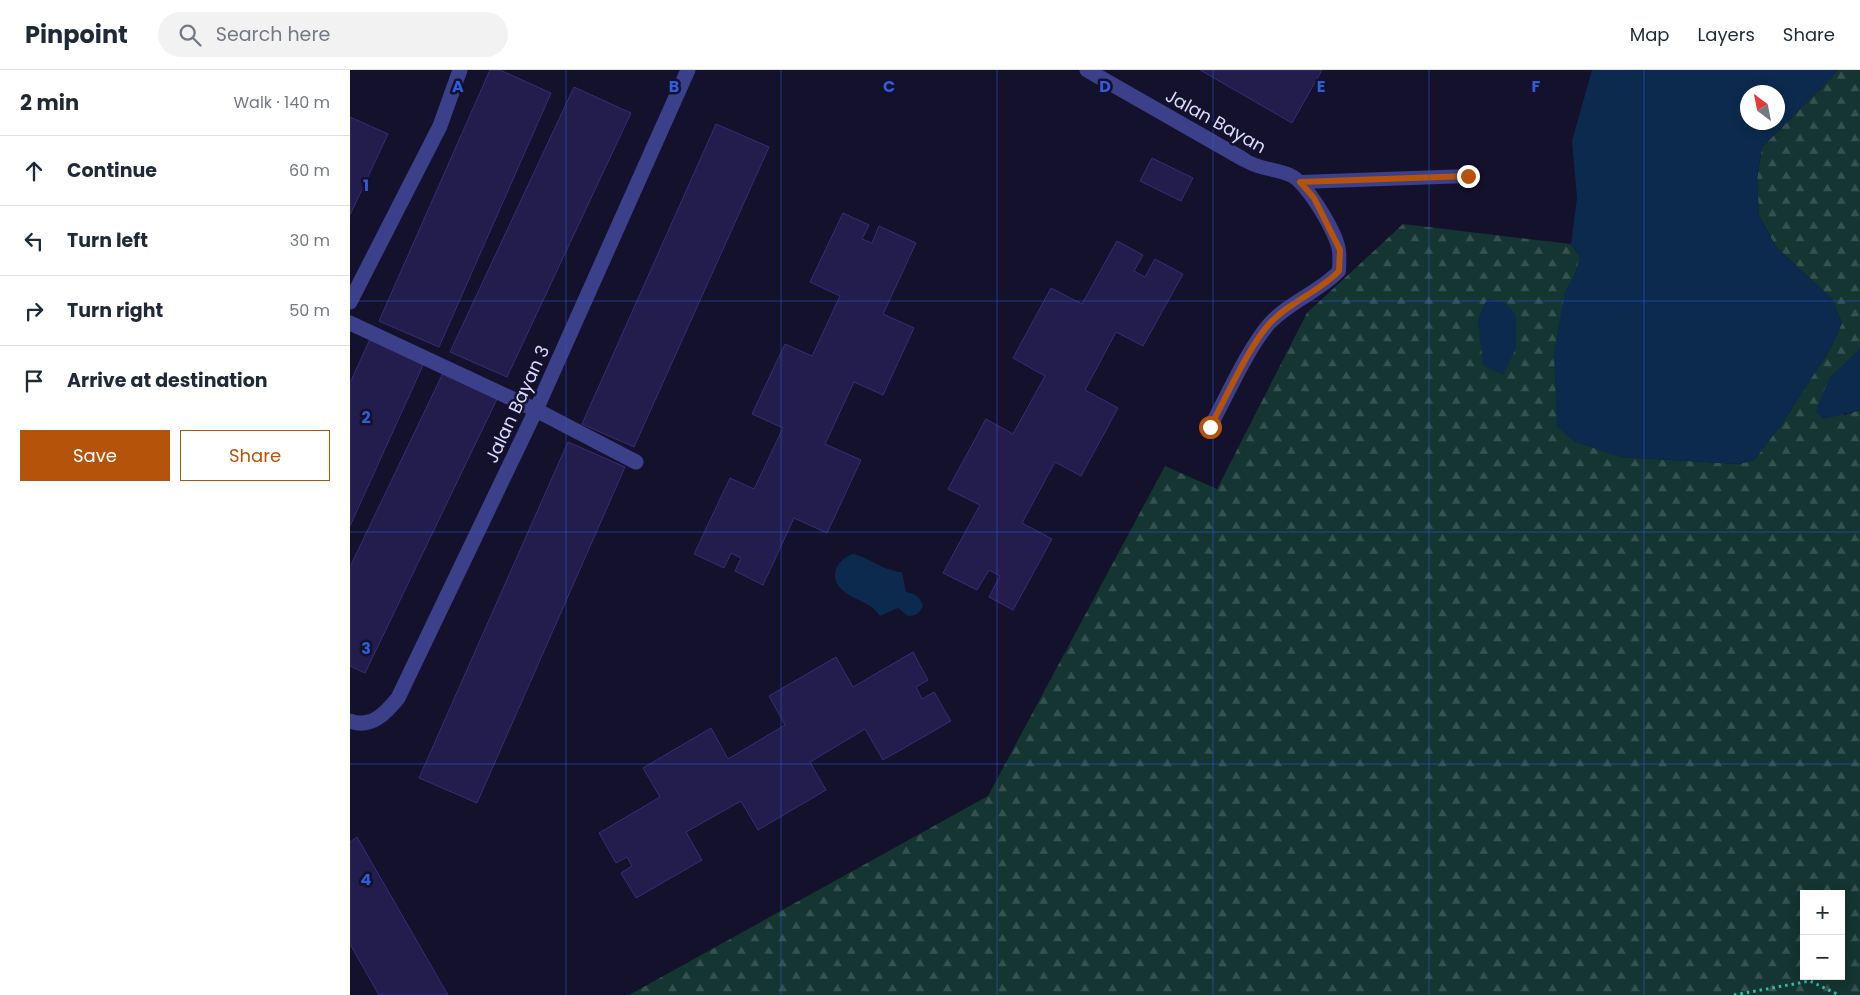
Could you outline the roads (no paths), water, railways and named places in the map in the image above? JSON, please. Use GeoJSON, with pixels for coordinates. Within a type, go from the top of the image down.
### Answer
{"type":"FeatureCollection","features":[{"type":"Feature","properties":{"kind":"street"},"geometry":{"type":"LineString","coordinates":[[350,302],[440,126],[460,70]]}},
{"type":"Feature","properties":{"kind":"street","name":"Jalan Bayan 3"},"geometry":{"type":"LineString","coordinates":[[350,721],[371,722],[385,715],[398,698],[536,410],[688,70]]}},
{"type":"Feature","properties":{"kind":"street","name":"Jalan Bayan"},"geometry":{"type":"LineString","coordinates":[[1087,70],[1243,159]]}},
{"type":"Feature","properties":{"kind":"street"},"geometry":{"type":"LineString","coordinates":[[350,323],[536,410],[636,462]]}},
{"type":"Feature","properties":{"kind":"lane","name":"Jalan Bayan"},"geometry":{"type":"LineString","coordinates":[[1243,159],[1276,172],[1290,175],[1300,182]]}},
{"type":"Feature","properties":{"kind":"lane"},"geometry":{"type":"LineString","coordinates":[[1300,182],[1468,176]]}},
{"type":"Feature","properties":{"kind":"lane"},"geometry":{"type":"LineString","coordinates":[[1210,427],[1269,324],[1287,308],[1327,283],[1339,271],[1340,250],[1314,198],[1300,182]]}},
{"type":"Feature","properties":{"kind":"water"},"geometry":{"type":"Polygon","coordinates":[[[1592,70],[1837,70],[1785,124],[1785,85],[1740,85],[1740,130],[1779,130],[1762,147],[1757,179],[1759,215],[1776,247],[1832,299],[1842,323],[1830,349],[1781,425],[1754,460],[1739,464],[1620,457],[1574,441],[1557,427],[1554,353],[1565,292],[1575,275],[1580,257],[1571,244],[1577,198],[1572,141],[1592,70]]]}},
{"type":"Feature","properties":{"kind":"water"},"geometry":{"type":"Polygon","coordinates":[[[1487,299],[1504,302],[1516,315],[1516,348],[1503,375],[1483,365],[1478,319],[1487,299]]]}},
{"type":"Feature","properties":{"kind":"water"},"geometry":{"type":"Polygon","coordinates":[[[1860,349],[1860,410],[1823,419],[1816,411],[1829,379],[1860,349]]]}},
{"type":"Feature","properties":{"kind":"water"},"geometry":{"type":"Polygon","coordinates":[[[853,554],[889,569],[902,572],[906,592],[917,596],[923,605],[919,612],[908,616],[898,608],[880,616],[868,604],[839,587],[835,576],[838,565],[853,554]]]}}]}
